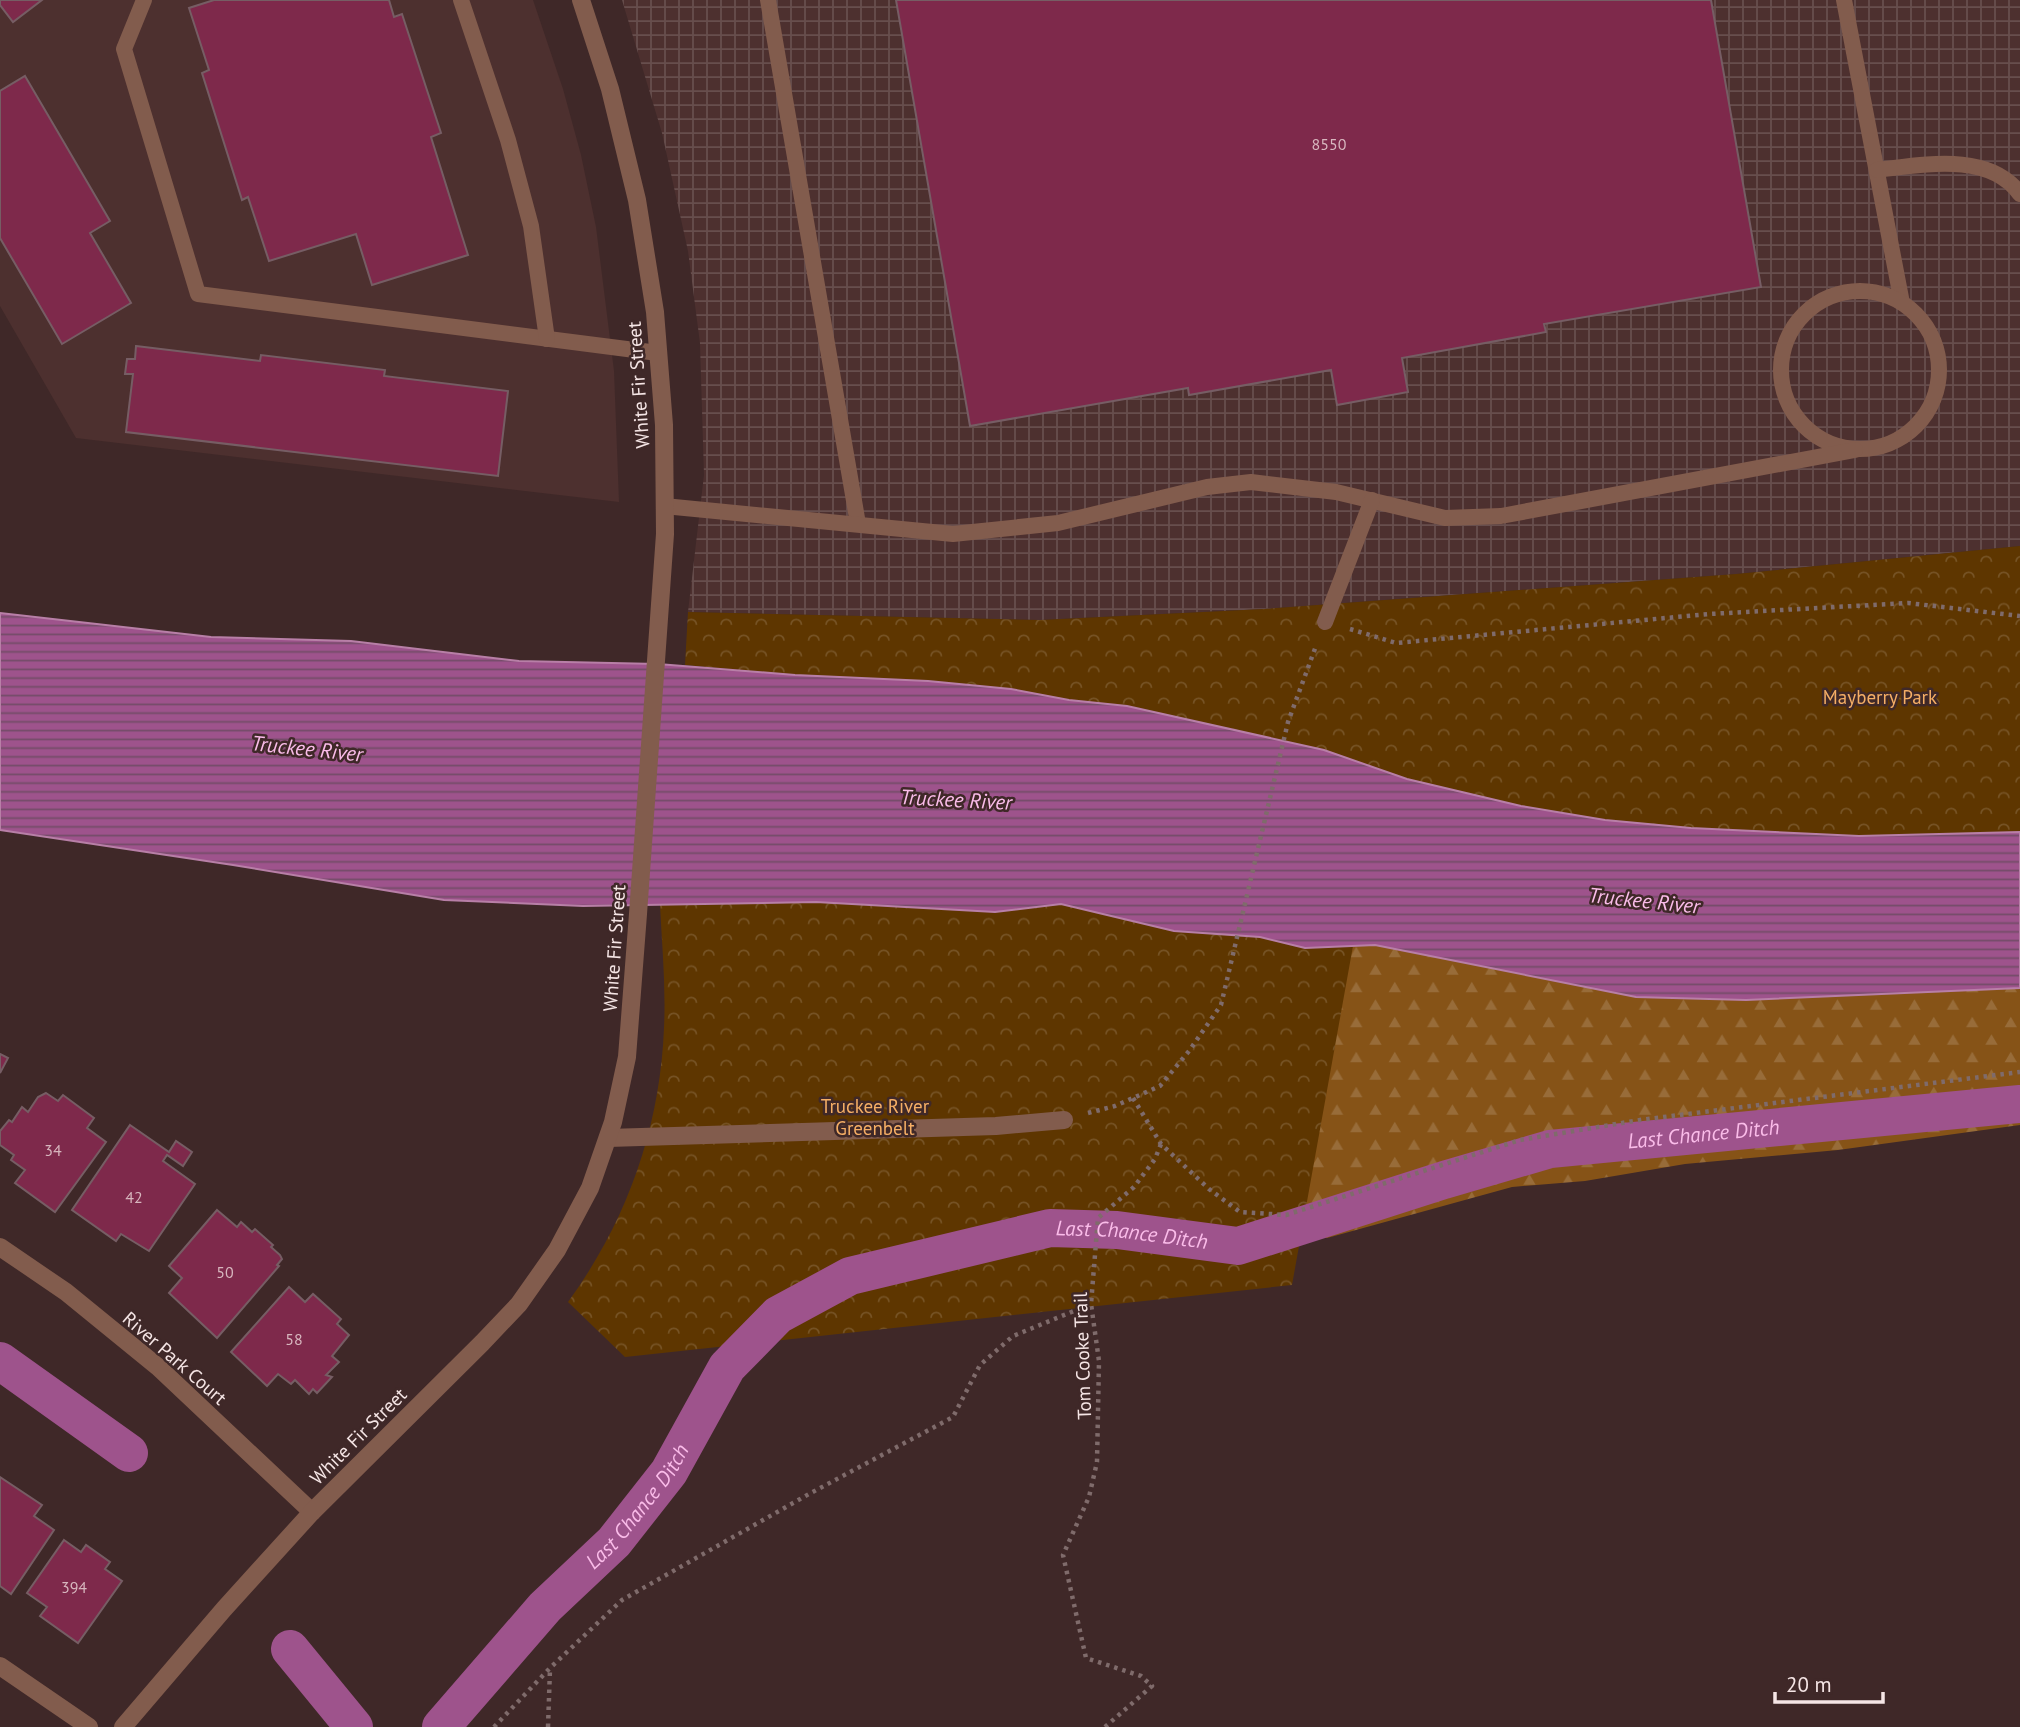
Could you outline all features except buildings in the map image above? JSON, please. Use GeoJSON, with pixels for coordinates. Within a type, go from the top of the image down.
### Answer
{"type":"FeatureCollection","features":[{"type":"Feature","properties":{"kind":"street","name":"White Fir Street"},"geometry":{"type":"LineString","coordinates":[[123,1727],[312,1512],[519,1304],[564,1238],[590,1188],[608,1138],[627,1058],[659,628],[664,425],[655,312],[636,200],[610,89],[581,0]]}},
{"type":"Feature","properties":{"kind":"street"},"geometry":{"type":"LineString","coordinates":[[608,1138],[996,1126],[1064,1120]]}},
{"type":"Feature","properties":{"kind":"street","name":"River Park Court"},"geometry":{"type":"LineString","coordinates":[[0,1247],[66,1292],[158,1367],[312,1512]]}},
{"type":"Feature","properties":{"kind":"street"},"geometry":{"type":"LineString","coordinates":[[0,1666],[89,1727]]}},
{"type":"Feature","properties":{"kind":"lane"},"geometry":{"type":"LineString","coordinates":[[144,0],[124,49],[198,293],[658,353]]}},
{"type":"Feature","properties":{"kind":"lane"},"geometry":{"type":"LineString","coordinates":[[461,0],[508,140],[531,226],[547,339]]}},
{"type":"Feature","properties":{"kind":"lane"},"geometry":{"type":"LineString","coordinates":[[768,0],[858,524]]}},
{"type":"Feature","properties":{"kind":"lane"},"geometry":{"type":"LineString","coordinates":[[1844,0],[1902,303]]}},
{"type":"Feature","properties":{"kind":"lane"},"geometry":{"type":"LineString","coordinates":[[1877,170],[1938,163],[1972,167],[1997,174],[2020,194]]}},
{"type":"Feature","properties":{"kind":"lane"},"geometry":{"type":"LineString","coordinates":[[664,506],[953,534],[1058,523],[1207,487],[1251,482],[1295,486],[1372,500],[1445,518],[1501,516],[1886,446],[1914,428],[1931,407],[1938,386],[1939,358],[1934,339],[1916,313],[1892,297],[1867,291],[1846,292],[1825,299],[1802,315],[1791,330],[1782,354],[1783,390],[1791,411],[1799,422],[1826,442],[1855,450]]}},
{"type":"Feature","properties":{"kind":"lane"},"geometry":{"type":"LineString","coordinates":[[1325,622],[1372,500]]}},
{"type":"Feature","properties":{"kind":"path"},"geometry":{"type":"LineString","coordinates":[[1064,1120],[1115,1106],[1160,1086],[1189,1051],[1221,1005],[1288,722],[1325,622],[1396,643],[1709,614],[1908,603],[2020,616]]}},
{"type":"Feature","properties":{"kind":"path"},"geometry":{"type":"LineString","coordinates":[[1133,1098],[1161,1144],[1209,1189],[1240,1212],[1286,1215],[1520,1140],[1640,1120],[2020,1072]]}},
{"type":"Feature","properties":{"kind":"path","name":"Tom Cooke Trail"},"geometry":{"type":"LineString","coordinates":[[1105,1727],[1152,1686],[1141,1676],[1086,1658],[1063,1555],[1089,1497],[1097,1462],[1099,1361],[1091,1304],[1098,1218],[1134,1187],[1155,1159],[1161,1144]]}},
{"type":"Feature","properties":{"kind":"path"},"geometry":{"type":"LineString","coordinates":[[494,1727],[550,1668],[622,1600],[809,1494],[953,1417],[980,1365],[1013,1336],[1091,1304]]}},
{"type":"Feature","properties":{"kind":"path"},"geometry":{"type":"LineString","coordinates":[[548,1727],[550,1668]]}},
{"type":"Feature","properties":{"kind":"shaded area"},"geometry":{"type":"Polygon","coordinates":[[[0,0],[533,0],[563,89],[581,155],[596,227],[614,371],[619,502],[76,438],[0,306],[0,0]]]}},
{"type":"Feature","properties":{"kind":"shaded area"},"geometry":{"type":"Polygon","coordinates":[[[622,0],[2020,0],[2020,546],[1736,574],[1264,609],[1040,620],[688,612],[704,475],[700,343],[688,251],[662,133],[622,0]]]}},
{"type":"Feature","properties":{"kind":"green space","name":"Mayberry Park"},"geometry":{"type":"Polygon","coordinates":[[[2020,546],[2020,832],[1859,836],[1691,828],[1605,820],[1521,806],[1407,779],[1324,750],[1127,706],[685,665],[688,612],[1040,620],[1264,609],[1736,574],[2020,546]]]}},
{"type":"Feature","properties":{"kind":"green space","name":"Truckee River Greenbelt"},"geometry":{"type":"Polygon","coordinates":[[[816,902],[995,912],[1061,904],[1174,931],[1260,937],[1305,948],[1353,946],[1292,1285],[625,1357],[568,1302],[589,1271],[623,1206],[637,1172],[656,1102],[664,1028],[660,905],[816,902]]]}},
{"type":"Feature","properties":{"kind":"green space"},"geometry":{"type":"Polygon","coordinates":[[[1061,904],[1305,948],[1375,945],[1636,997],[1746,1000],[2020,988],[2020,1125],[1838,1150],[1685,1164],[1585,1181],[1512,1187],[1327,1238],[1299,1230],[660,905],[1061,904]]]}},
{"type":"Feature","properties":{"kind":"water","name":"Truckee River"},"geometry":{"type":"Polygon","coordinates":[[[0,613],[211,637],[351,641],[519,661],[658,664],[795,675],[928,681],[1011,689],[1069,700],[1127,706],[1324,750],[1407,779],[1521,806],[1605,820],[1691,828],[1859,836],[2020,832],[2020,988],[1746,1000],[1636,997],[1375,945],[1305,948],[1260,937],[1174,931],[1061,904],[995,912],[816,902],[583,906],[444,900],[0,830],[0,613]]]}},
{"type":"Feature","properties":{"kind":"waterway","name":"Last Chance Ditch"},"geometry":{"type":"LineString","coordinates":[[441,1727],[545,1607],[614,1542],[669,1472],[727,1367],[778,1315],[850,1276],[1050,1228],[1117,1230],[1238,1246],[1550,1149],[2020,1104]]}},
{"type":"Feature","properties":{"kind":"waterway","name":"Last Chance Ditch"},"geometry":{"type":"LineString","coordinates":[[0,1361],[129,1453]]}},
{"type":"Feature","properties":{"kind":"waterway","name":"Last Chance Ditch"},"geometry":{"type":"LineString","coordinates":[[290,1649],[354,1727]]}}]}
